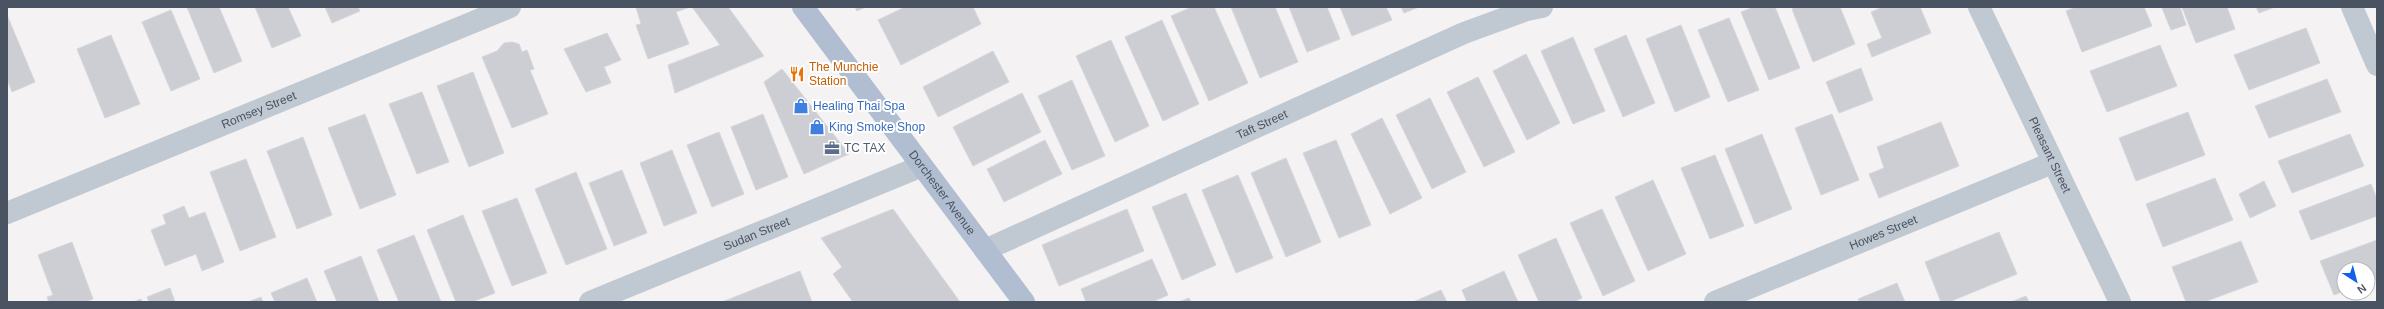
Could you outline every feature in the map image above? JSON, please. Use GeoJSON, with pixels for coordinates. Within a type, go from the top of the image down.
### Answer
{"type":"FeatureCollection","features":[{"type":"Feature","properties":{"kind":"main road","name":"Dorchester Avenue"},"geometry":{"type":"LineString","coordinates":[[803,7],[1024,302]]}},
{"type":"Feature","properties":{"kind":"street","name":"Romsey Street"},"geometry":{"type":"LineString","coordinates":[[7,213],[510,7]]}},
{"type":"Feature","properties":{"kind":"street","name":"Taft Street"},"geometry":{"type":"LineString","coordinates":[[985,250],[1464,33],[1528,10],[1542,7]]}},
{"type":"Feature","properties":{"kind":"street","name":"Pleasant Street"},"geometry":{"type":"LineString","coordinates":[[1979,7],[2052,163],[2120,302]]}},
{"type":"Feature","properties":{"kind":"street"},"geometry":{"type":"LineString","coordinates":[[2352,7],[2377,65]]}},
{"type":"Feature","properties":{"kind":"street","name":"Howes Street"},"geometry":{"type":"LineString","coordinates":[[1715,302],[2052,163]]}},
{"type":"Feature","properties":{"kind":"street","name":"Sudan Street"},"geometry":{"type":"LineString","coordinates":[[590,302],[922,166]]}},
{"type":"Feature","properties":{"kind":"building"},"geometry":{"type":"Polygon","coordinates":[[[187,7],[219,7],[242,61],[214,73],[187,7]]]}},
{"type":"Feature","properties":{"kind":"building"},"geometry":{"type":"Polygon","coordinates":[[[255,7],[288,7],[301,36],[272,48],[255,7]]]}},
{"type":"Feature","properties":{"kind":"building"},"geometry":{"type":"Polygon","coordinates":[[[325,7],[358,7],[360,11],[332,23],[325,7]]]}},
{"type":"Feature","properties":{"kind":"building"},"geometry":{"type":"Polygon","coordinates":[[[636,7],[690,7],[676,12],[689,44],[648,59],[636,25],[641,24],[636,7]]]}},
{"type":"Feature","properties":{"kind":"building"},"geometry":{"type":"Polygon","coordinates":[[[692,7],[728,7],[764,56],[675,93],[668,65],[720,45],[692,7]]]}},
{"type":"Feature","properties":{"kind":"building"},"geometry":{"type":"Polygon","coordinates":[[[855,7],[866,7],[857,11],[855,7]]]}},
{"type":"Feature","properties":{"kind":"building"},"geometry":{"type":"Polygon","coordinates":[[[905,7],[973,7],[981,24],[901,65],[878,20],[905,7]]]}},
{"type":"Feature","properties":{"kind":"building"},"geometry":{"type":"Polygon","coordinates":[[[1192,7],[1214,7],[1248,83],[1209,101],[1171,16],[1192,7]]]}},
{"type":"Feature","properties":{"kind":"building"},"geometry":{"type":"Polygon","coordinates":[[[1231,7],[1275,7],[1298,62],[1260,78],[1231,7]]]}},
{"type":"Feature","properties":{"kind":"building"},"geometry":{"type":"Polygon","coordinates":[[[1289,7],[1327,7],[1340,39],[1307,52],[1289,7]]]}},
{"type":"Feature","properties":{"kind":"building"},"geometry":{"type":"Polygon","coordinates":[[[1340,7],[1386,7],[1392,20],[1352,36],[1340,7]]]}},
{"type":"Feature","properties":{"kind":"building"},"geometry":{"type":"Polygon","coordinates":[[[1401,7],[1419,7],[1404,13],[1401,7]]]}},
{"type":"Feature","properties":{"kind":"building"},"geometry":{"type":"Polygon","coordinates":[[[1754,7],[1775,7],[1800,68],[1769,80],[1741,12],[1754,7]]]}},
{"type":"Feature","properties":{"kind":"building"},"geometry":{"type":"Polygon","coordinates":[[[1796,7],[1840,7],[1855,44],[1813,62],[1792,9],[1796,7]]]}},
{"type":"Feature","properties":{"kind":"building"},"geometry":{"type":"Polygon","coordinates":[[[1883,7],[1920,7],[1931,33],[1872,57],[1867,44],[1882,38],[1871,12],[1883,7]]]}},
{"type":"Feature","properties":{"kind":"building"},"geometry":{"type":"Polygon","coordinates":[[[2076,7],[2144,7],[2152,26],[2082,52],[2066,11],[2076,7]]]}},
{"type":"Feature","properties":{"kind":"building"},"geometry":{"type":"Polygon","coordinates":[[[2180,7],[2186,25],[2171,30],[2162,8],[2180,7]]]}},
{"type":"Feature","properties":{"kind":"building"},"geometry":{"type":"Polygon","coordinates":[[[2182,7],[2227,7],[2235,29],[2196,43],[2182,7]]]}},
{"type":"Feature","properties":{"kind":"building"},"geometry":{"type":"Polygon","coordinates":[[[2256,7],[2275,7],[2259,13],[2256,7]]]}},
{"type":"Feature","properties":{"kind":"building"},"geometry":{"type":"Polygon","coordinates":[[[171,10],[200,79],[171,91],[142,22],[171,10]]]}},
{"type":"Feature","properties":{"kind":"building"},"geometry":{"type":"Polygon","coordinates":[[[7,15],[35,82],[12,92],[7,79],[7,15]]]}},
{"type":"Feature","properties":{"kind":"building"},"geometry":{"type":"Polygon","coordinates":[[[1729,18],[1759,90],[1728,102],[1698,30],[1729,18]]]}},
{"type":"Feature","properties":{"kind":"building"},"geometry":{"type":"Polygon","coordinates":[[[1162,20],[1199,104],[1163,121],[1125,37],[1162,20]]]}},
{"type":"Feature","properties":{"kind":"building"},"geometry":{"type":"Polygon","coordinates":[[[1681,25],[1710,97],[1675,112],[1646,39],[1681,25]]]}},
{"type":"Feature","properties":{"kind":"building"},"geometry":{"type":"Polygon","coordinates":[[[2306,28],[2320,63],[2249,90],[2234,55],[2306,28]]]}},
{"type":"Feature","properties":{"kind":"building"},"geometry":{"type":"Polygon","coordinates":[[[607,33],[621,60],[604,67],[611,83],[586,92],[564,49],[607,33]]]}},
{"type":"Feature","properties":{"kind":"building"},"geometry":{"type":"Polygon","coordinates":[[[111,35],[140,104],[105,118],[77,49],[111,35]]]}},
{"type":"Feature","properties":{"kind":"building"},"geometry":{"type":"Polygon","coordinates":[[[1626,35],[1655,103],[1623,117],[1594,49],[1626,35]]]}},
{"type":"Feature","properties":{"kind":"building"},"geometry":{"type":"Polygon","coordinates":[[[1573,37],[1605,111],[1573,124],[1541,51],[1573,37]]]}},
{"type":"Feature","properties":{"kind":"building"},"geometry":{"type":"Polygon","coordinates":[[[1111,40],[1149,126],[1115,142],[1076,56],[1111,40]]]}},
{"type":"Feature","properties":{"kind":"building"},"geometry":{"type":"Polygon","coordinates":[[[512,42],[519,44],[522,52],[527,50],[534,69],[530,70],[548,114],[512,128],[482,57],[497,51],[504,43],[512,42]]]}},
{"type":"Feature","properties":{"kind":"building"},"geometry":{"type":"Polygon","coordinates":[[[2160,45],[2177,86],[2107,112],[2090,71],[2160,45]]]}},
{"type":"Feature","properties":{"kind":"building"},"geometry":{"type":"Polygon","coordinates":[[[993,51],[1009,82],[938,117],[923,87],[993,51]]]}},
{"type":"Feature","properties":{"kind":"building"},"geometry":{"type":"Polygon","coordinates":[[[1526,54],[1560,123],[1527,140],[1493,71],[1526,54]]]}},
{"type":"Feature","properties":{"kind":"building"},"geometry":{"type":"Polygon","coordinates":[[[1861,68],[1873,100],[1839,113],[1826,82],[1861,68]]]}},
{"type":"Feature","properties":{"kind":"building"},"geometry":{"type":"Polygon","coordinates":[[[782,69],[849,154],[804,174],[764,82],[782,69]]]}},
{"type":"Feature","properties":{"kind":"building"},"geometry":{"type":"Polygon","coordinates":[[[473,72],[504,153],[469,167],[437,86],[473,72]]]}},
{"type":"Feature","properties":{"kind":"building"},"geometry":{"type":"Polygon","coordinates":[[[1478,77],[1515,152],[1484,167],[1447,92],[1478,77]]]}},
{"type":"Feature","properties":{"kind":"building"},"geometry":{"type":"Polygon","coordinates":[[[2327,79],[2341,112],[2269,138],[2255,106],[2327,79]]]}},
{"type":"Feature","properties":{"kind":"building"},"geometry":{"type":"Polygon","coordinates":[[[1072,80],[1105,156],[1072,170],[1038,96],[1072,80]]]}},
{"type":"Feature","properties":{"kind":"building"},"geometry":{"type":"Polygon","coordinates":[[[422,92],[449,162],[417,174],[389,104],[422,92]]]}},
{"type":"Feature","properties":{"kind":"building"},"geometry":{"type":"Polygon","coordinates":[[[1022,93],[1041,132],[973,166],[953,127],[1022,93]]]}},
{"type":"Feature","properties":{"kind":"building"},"geometry":{"type":"Polygon","coordinates":[[[1430,98],[1466,172],[1432,189],[1396,115],[1430,98]]]}},
{"type":"Feature","properties":{"kind":"building"},"geometry":{"type":"Polygon","coordinates":[[[2188,112],[2205,155],[2136,181],[2119,138],[2188,112]]]}},
{"type":"Feature","properties":{"kind":"building"},"geometry":{"type":"Polygon","coordinates":[[[365,114],[396,195],[360,209],[328,128],[365,114]]]}},
{"type":"Feature","properties":{"kind":"building"},"geometry":{"type":"Polygon","coordinates":[[[763,114],[788,177],[756,190],[731,127],[763,114]]]}},
{"type":"Feature","properties":{"kind":"building"},"geometry":{"type":"Polygon","coordinates":[[[1832,114],[1859,180],[1821,195],[1795,128],[1832,114]]]}},
{"type":"Feature","properties":{"kind":"building"},"geometry":{"type":"Polygon","coordinates":[[[1382,118],[1422,198],[1390,214],[1351,134],[1382,118]]]}},
{"type":"Feature","properties":{"kind":"building"},"geometry":{"type":"Polygon","coordinates":[[[1941,122],[1959,166],[1879,198],[1869,174],[1884,168],[1877,147],[1941,122]]]}},
{"type":"Feature","properties":{"kind":"building"},"geometry":{"type":"Polygon","coordinates":[[[719,132],[744,194],[712,207],[687,145],[719,132]]]}},
{"type":"Feature","properties":{"kind":"building"},"geometry":{"type":"Polygon","coordinates":[[[1762,134],[1792,209],[1755,224],[1725,149],[1762,134]]]}},
{"type":"Feature","properties":{"kind":"building"},"geometry":{"type":"Polygon","coordinates":[[[2350,134],[2364,166],[2292,193],[2278,161],[2350,134]]]}},
{"type":"Feature","properties":{"kind":"building"},"geometry":{"type":"Polygon","coordinates":[[[303,137],[332,215],[297,229],[267,151],[303,137]]]}},
{"type":"Feature","properties":{"kind":"building"},"geometry":{"type":"Polygon","coordinates":[[[1045,140],[1062,174],[1004,202],[987,169],[1045,140]]]}},
{"type":"Feature","properties":{"kind":"building"},"geometry":{"type":"Polygon","coordinates":[[[1336,140],[1371,225],[1339,238],[1303,153],[1336,140]]]}},
{"type":"Feature","properties":{"kind":"building"},"geometry":{"type":"Polygon","coordinates":[[[672,150],[697,213],[664,226],[640,163],[672,150]]]}},
{"type":"Feature","properties":{"kind":"building"},"geometry":{"type":"Polygon","coordinates":[[[1715,155],[1744,226],[1710,239],[1681,168],[1715,155]]]}},
{"type":"Feature","properties":{"kind":"building"},"geometry":{"type":"Polygon","coordinates":[[[1286,158],[1321,242],[1286,257],[1251,173],[1286,158]]]}},
{"type":"Feature","properties":{"kind":"building"},"geometry":{"type":"Polygon","coordinates":[[[246,159],[276,237],[240,251],[210,172],[246,159]]]}},
{"type":"Feature","properties":{"kind":"building"},"geometry":{"type":"Polygon","coordinates":[[[622,170],[647,233],[614,246],[589,183],[622,170]]]}},
{"type":"Feature","properties":{"kind":"building"},"geometry":{"type":"Polygon","coordinates":[[[576,172],[607,249],[566,265],[535,189],[576,172]]]}},
{"type":"Feature","properties":{"kind":"building"},"geometry":{"type":"Polygon","coordinates":[[[1238,175],[1273,258],[1236,273],[1202,190],[1238,175]]]}},
{"type":"Feature","properties":{"kind":"building"},"geometry":{"type":"Polygon","coordinates":[[[2215,178],[2233,220],[2163,247],[2146,204],[2215,178]]]}},
{"type":"Feature","properties":{"kind":"building"},"geometry":{"type":"Polygon","coordinates":[[[1653,180],[1686,254],[1648,271],[1615,197],[1653,180]]]}},
{"type":"Feature","properties":{"kind":"building"},"geometry":{"type":"Polygon","coordinates":[[[2264,181],[2276,206],[2250,218],[2239,194],[2264,181]]]}},
{"type":"Feature","properties":{"kind":"building"},"geometry":{"type":"Polygon","coordinates":[[[2371,184],[2377,199],[2377,216],[2311,240],[2299,211],[2371,184]]]}},
{"type":"Feature","properties":{"kind":"building"},"geometry":{"type":"Polygon","coordinates":[[[1186,193],[1216,265],[1182,280],[1152,207],[1186,193]]]}},
{"type":"Feature","properties":{"kind":"building"},"geometry":{"type":"Polygon","coordinates":[[[517,198],[547,273],[512,286],[482,211],[517,198]]]}},
{"type":"Feature","properties":{"kind":"building"},"geometry":{"type":"Polygon","coordinates":[[[184,206],[189,218],[205,212],[224,262],[202,271],[196,254],[165,266],[151,230],[166,224],[163,215],[184,206]]]}},
{"type":"Feature","properties":{"kind":"building"},"geometry":{"type":"Polygon","coordinates":[[[893,209],[960,302],[853,302],[833,274],[842,267],[821,238],[893,209]]]}},
{"type":"Feature","properties":{"kind":"building"},"geometry":{"type":"Polygon","coordinates":[[[1127,209],[1144,251],[1059,286],[1042,245],[1127,209]]]}},
{"type":"Feature","properties":{"kind":"building"},"geometry":{"type":"Polygon","coordinates":[[[1602,209],[1635,281],[1603,296],[1570,223],[1602,209]]]}},
{"type":"Feature","properties":{"kind":"building"},"geometry":{"type":"Polygon","coordinates":[[[463,215],[495,293],[472,302],[456,302],[427,230],[463,215]]]}},
{"type":"Feature","properties":{"kind":"building"},"geometry":{"type":"Polygon","coordinates":[[[1999,232],[2017,274],[1949,302],[1941,302],[1925,262],[1999,232]]]}},
{"type":"Feature","properties":{"kind":"building"},"geometry":{"type":"Polygon","coordinates":[[[414,235],[441,302],[399,302],[377,250],[414,235]]]}},
{"type":"Feature","properties":{"kind":"building"},"geometry":{"type":"Polygon","coordinates":[[[1556,238],[1582,298],[1574,302],[1539,302],[1518,255],[1556,238]]]}},
{"type":"Feature","properties":{"kind":"building"},"geometry":{"type":"Polygon","coordinates":[[[2377,240],[2377,279],[2376,261],[2336,261],[2336,294],[2334,295],[2320,261],[2377,240]]]}},
{"type":"Feature","properties":{"kind":"building"},"geometry":{"type":"Polygon","coordinates":[[[2241,241],[2258,282],[2204,302],[2186,302],[2172,267],[2241,241]]]}},
{"type":"Feature","properties":{"kind":"building"},"geometry":{"type":"Polygon","coordinates":[[[72,242],[93,299],[85,302],[49,302],[47,297],[53,295],[38,255],[72,242]]]}},
{"type":"Feature","properties":{"kind":"building"},"geometry":{"type":"Polygon","coordinates":[[[361,256],[379,302],[337,302],[324,271],[361,256]]]}},
{"type":"Feature","properties":{"kind":"building"},"geometry":{"type":"Polygon","coordinates":[[[1152,259],[1168,295],[1152,302],[1086,302],[1081,289],[1152,259]]]}},
{"type":"Feature","properties":{"kind":"building"},"geometry":{"type":"Polygon","coordinates":[[[800,271],[812,302],[722,302],[800,271]]]}},
{"type":"Feature","properties":{"kind":"building"},"geometry":{"type":"Polygon","coordinates":[[[1504,271],[1518,302],[1467,302],[1462,290],[1504,271]]]}},
{"type":"Feature","properties":{"kind":"building"},"geometry":{"type":"Polygon","coordinates":[[[307,278],[317,302],[275,302],[271,293],[307,278]]]}},
{"type":"Feature","properties":{"kind":"building"},"geometry":{"type":"Polygon","coordinates":[[[1897,283],[1905,302],[1860,302],[1858,299],[1897,283]]]}},
{"type":"Feature","properties":{"kind":"building"},"geometry":{"type":"Polygon","coordinates":[[[170,288],[175,302],[149,302],[147,297],[170,288]]]}},
{"type":"Feature","properties":{"kind":"building"},"geometry":{"type":"Polygon","coordinates":[[[1441,290],[1447,302],[1413,302],[1441,290]]]}},
{"type":"Feature","properties":{"kind":"building"},"geometry":{"type":"Polygon","coordinates":[[[2026,296],[2029,302],[2011,302],[2026,296]]]}},
{"type":"Feature","properties":{"kind":"building"},"geometry":{"type":"Polygon","coordinates":[[[261,297],[263,302],[248,302],[261,297]]]}},
{"type":"Feature","properties":{"kind":"building"},"geometry":{"type":"Polygon","coordinates":[[[1189,298],[1191,302],[1179,302],[1189,298]]]}},
{"type":"Feature","properties":{"kind":"building"},"geometry":{"type":"Polygon","coordinates":[[[141,299],[142,302],[133,302],[141,299]]]}},
{"type":"Feature","properties":{"kind":"place","name":"The Munchie Station"},"geometry":{"type":"Point","coordinates":[797,74]}},
{"type":"Feature","properties":{"kind":"place","name":"Healing Thai Spa"},"geometry":{"type":"Point","coordinates":[801,106]}},
{"type":"Feature","properties":{"kind":"place","name":"King Smoke Shop"},"geometry":{"type":"Point","coordinates":[817,127]}},
{"type":"Feature","properties":{"kind":"place","name":"TC TAX"},"geometry":{"type":"Point","coordinates":[832,148]}}]}
